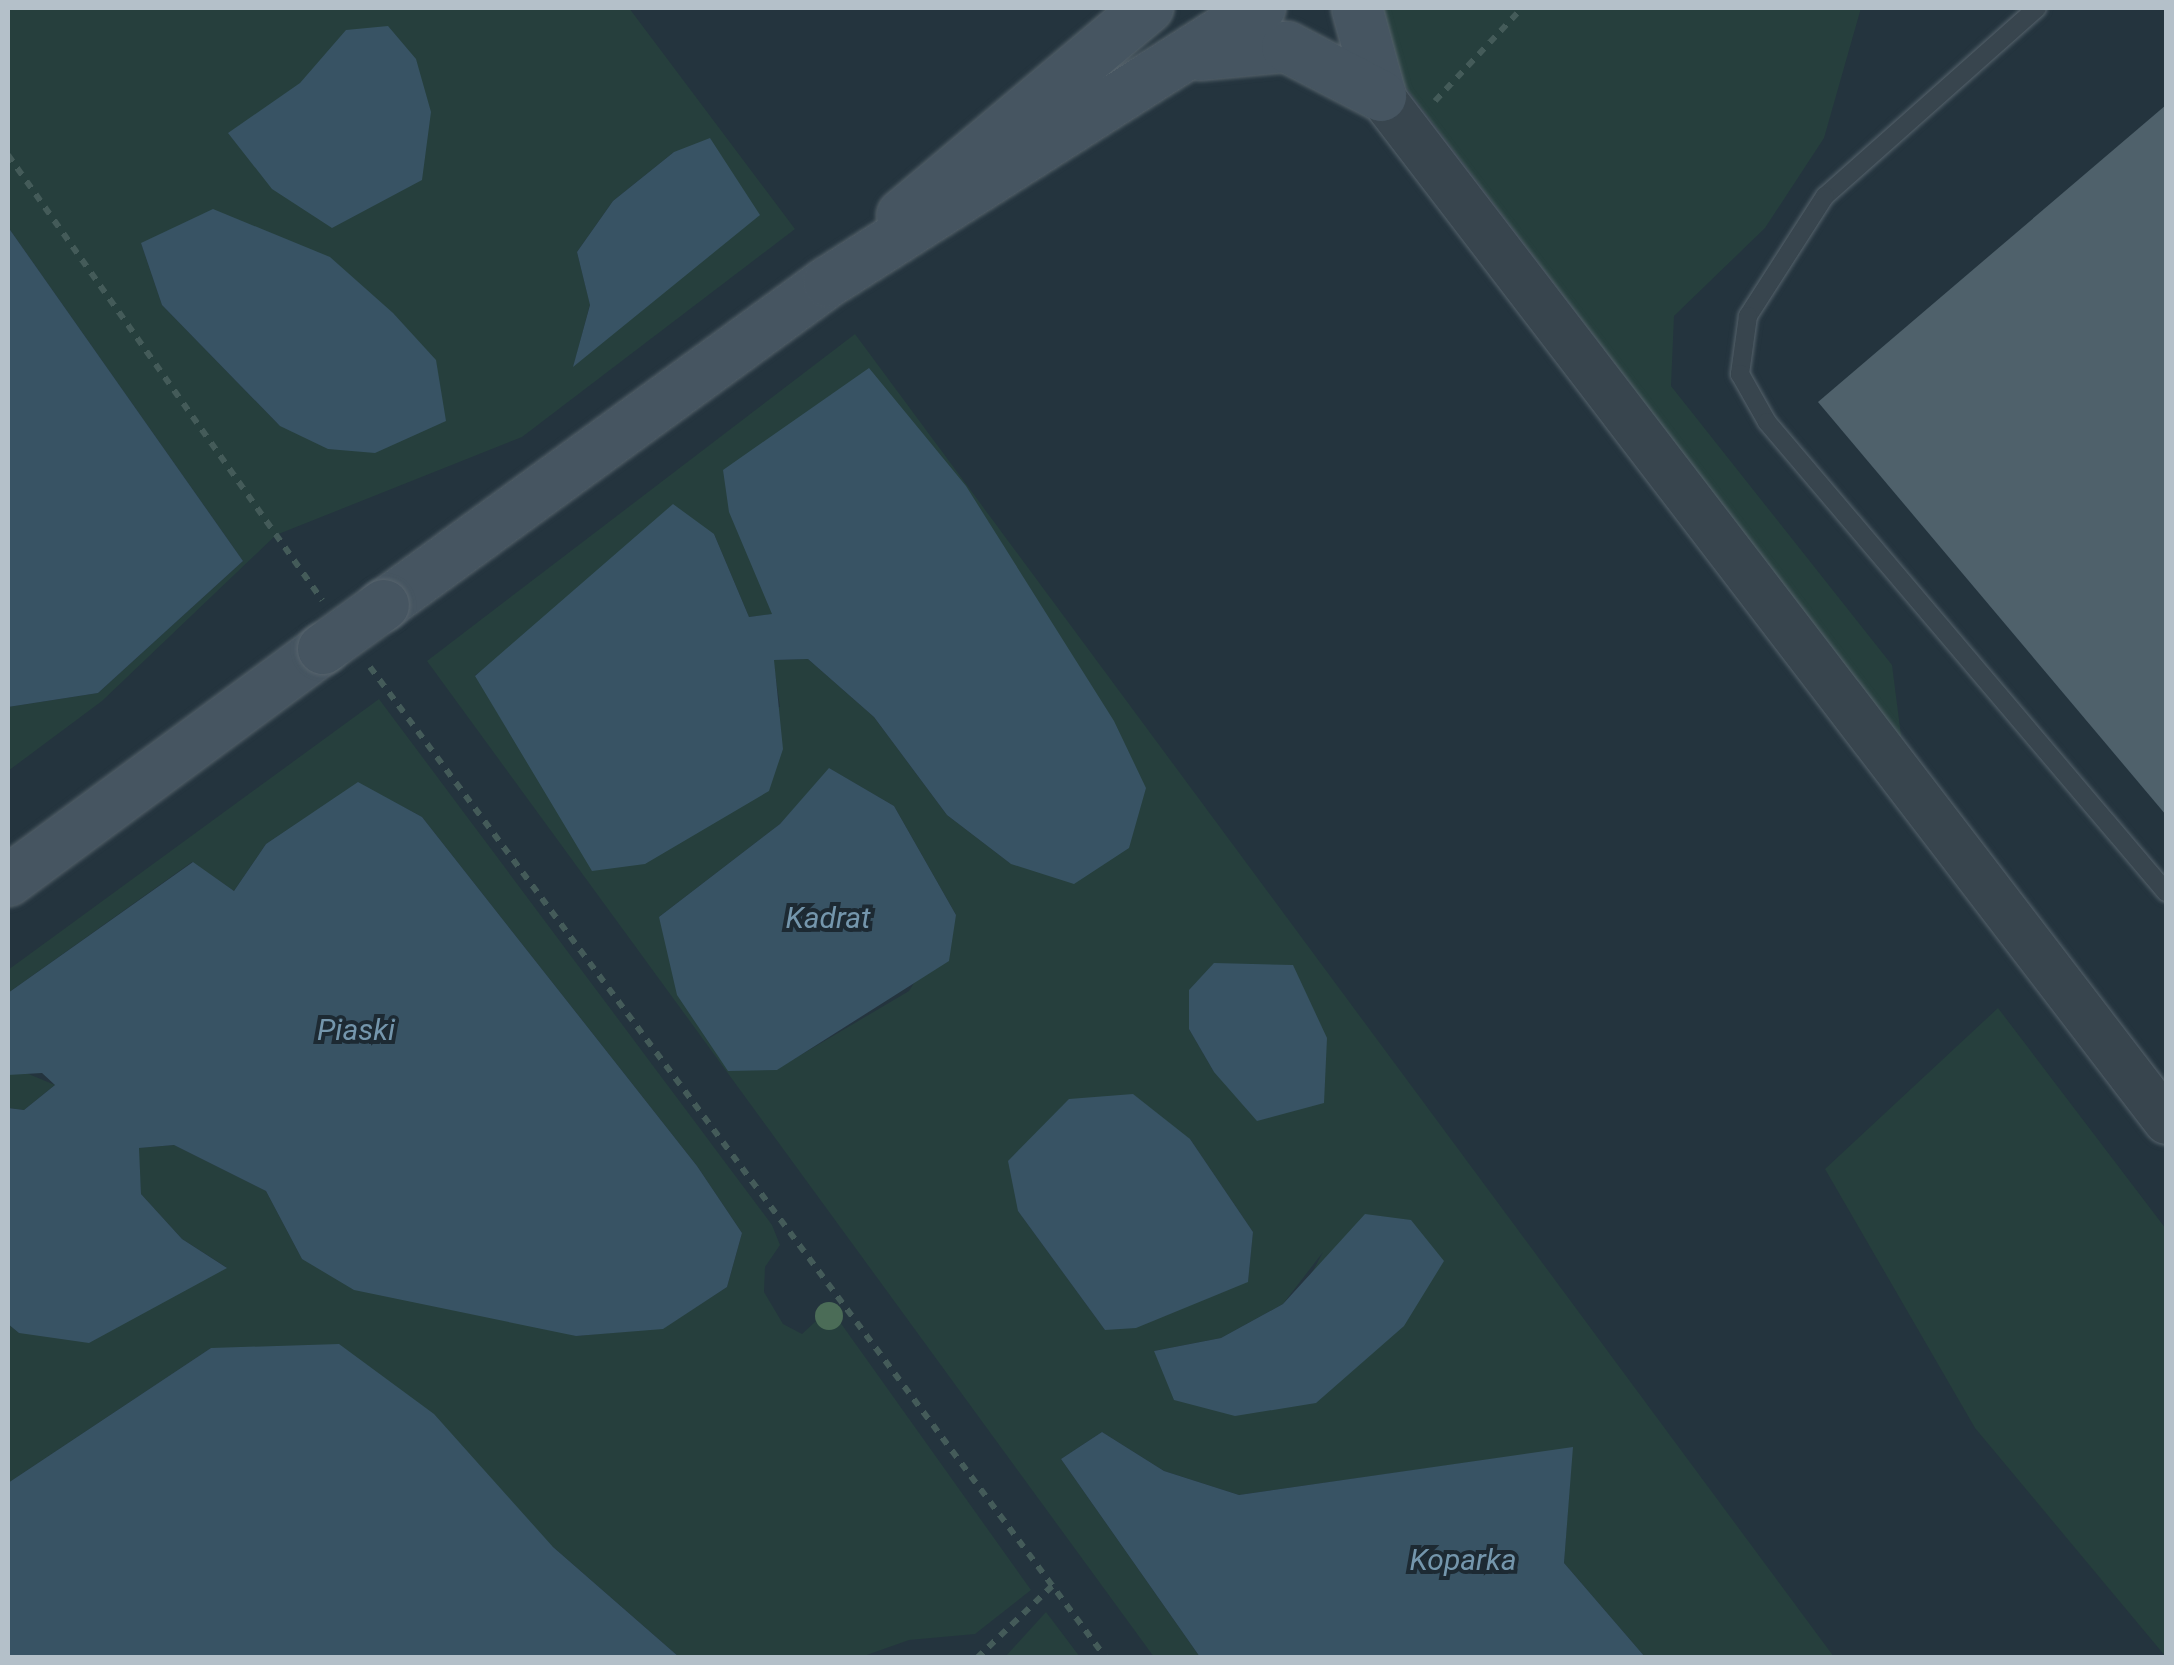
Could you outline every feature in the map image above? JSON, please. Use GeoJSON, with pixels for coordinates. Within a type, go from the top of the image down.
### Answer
{"type":"FeatureCollection","features":[{"type":"Feature","properties":{"kind":"main road"},"geometry":{"type":"LineString","coordinates":[[828,282],[1148,8]]}},
{"type":"Feature","properties":{"kind":"main road"},"geometry":{"type":"LineString","coordinates":[[8,881],[828,282],[1194,56],[1260,8]]}},
{"type":"Feature","properties":{"kind":"main road"},"geometry":{"type":"LineString","coordinates":[[1357,8],[1394,114]]}},
{"type":"Feature","properties":{"kind":"main road"},"geometry":{"type":"LineString","coordinates":[[1194,56],[1287,47],[1394,114]]}},
{"type":"Feature","properties":{"kind":"street"},"geometry":{"type":"LineString","coordinates":[[1394,114],[2166,1121]]}},
{"type":"Feature","properties":{"kind":"lane"},"geometry":{"type":"LineString","coordinates":[[2037,8],[1824,196],[1748,316],[1740,374],[1768,422],[2166,892]]}},
{"type":"Feature","properties":{"kind":"path"},"geometry":{"type":"LineString","coordinates":[[1394,114],[1522,8]]}},
{"type":"Feature","properties":{"kind":"path"},"geometry":{"type":"LineString","coordinates":[[8,155],[338,638],[1106,1658]]}},
{"type":"Feature","properties":{"kind":"path"},"geometry":{"type":"LineString","coordinates":[[977,1658],[1052,1586]]}},
{"type":"Feature","properties":{"kind":"green space"},"geometry":{"type":"Polygon","coordinates":[[[8,8],[629,8],[795,229],[522,437],[276,535],[102,701],[8,771],[8,707],[98,693],[243,561],[8,227],[8,8]],[[674,152],[613,201],[577,252],[590,304],[574,365],[674,152]],[[141,243],[162,305],[280,426],[141,243]]]}},
{"type":"Feature","properties":{"kind":"green space"},"geometry":{"type":"Polygon","coordinates":[[[1382,8],[1861,8],[1824,138],[1765,228],[1674,316],[1671,386],[1892,665],[1902,743],[1386,61],[1382,8]]]}},
{"type":"Feature","properties":{"kind":"green space"},"geometry":{"type":"Polygon","coordinates":[[[855,334],[1834,1657],[1645,1657],[1564,1563],[1572,1448],[1239,1495],[1164,1471],[1102,1432],[1061,1459],[1200,1657],[1154,1657],[427,661],[855,334]],[[714,534],[475,675],[511,730],[780,707],[773,660],[808,659],[874,717],[947,815],[1011,864],[750,558],[773,614],[749,617],[714,534]],[[830,769],[780,824],[659,917],[777,1069],[909,991],[956,915],[894,806],[830,769]],[[1189,990],[1189,1029],[1214,1072],[1189,990]],[[1190,1139],[1018,1211],[1105,1330],[1248,1281],[1253,1232],[1190,1139]],[[1323,1252],[1283,1304],[1221,1338],[1154,1351],[1235,1416],[1323,1252]]]}},
{"type":"Feature","properties":{"kind":"green space"},"geometry":{"type":"Polygon","coordinates":[[[379,699],[772,1225],[780,1245],[765,1267],[764,1292],[783,1324],[802,1334],[830,1308],[1031,1590],[975,1634],[909,1640],[861,1657],[679,1657],[553,1547],[211,1348],[8,1483],[8,1324],[19,1333],[226,1267],[182,1239],[141,1194],[138,1148],[174,1145],[266,1191],[302,1259],[576,1336],[663,1328],[727,1287],[742,1233],[697,1166],[422,817],[358,783],[266,844],[234,891],[192,862],[8,993],[8,970],[379,699]]]}},
{"type":"Feature","properties":{"kind":"green space"},"geometry":{"type":"Polygon","coordinates":[[[1998,1008],[2166,1229],[2166,1657],[1975,1428],[1825,1169],[1998,1008]]]}},
{"type":"Feature","properties":{"kind":"green space"},"geometry":{"type":"Polygon","coordinates":[[[19,1070],[55,1085],[24,1110],[8,1108],[8,1075],[19,1070]]]}},
{"type":"Feature","properties":{"kind":"green space"},"geometry":{"type":"Polygon","coordinates":[[[1046,1612],[1080,1657],[1005,1657],[1046,1612]]]}},
{"type":"Feature","properties":{"kind":"water"},"geometry":{"type":"Polygon","coordinates":[[[388,26],[416,59],[431,112],[422,180],[332,228],[272,189],[228,133],[300,83],[346,30],[388,26]]]}},
{"type":"Feature","properties":{"kind":"water"},"geometry":{"type":"Polygon","coordinates":[[[710,138],[760,215],[573,367],[590,305],[577,252],[613,201],[674,152],[710,138]]]}},
{"type":"Feature","properties":{"kind":"water"},"geometry":{"type":"Polygon","coordinates":[[[213,209],[330,257],[393,313],[436,360],[446,421],[375,453],[328,449],[280,426],[162,305],[141,243],[213,209]]]}},
{"type":"Feature","properties":{"kind":"water"},"geometry":{"type":"Polygon","coordinates":[[[8,227],[243,561],[98,693],[8,707],[8,227]]]}},
{"type":"Feature","properties":{"kind":"water"},"geometry":{"type":"Polygon","coordinates":[[[869,368],[966,486],[1114,721],[1146,788],[1129,848],[1074,884],[1011,864],[947,815],[874,717],[808,659],[774,660],[783,749],[769,791],[645,864],[592,871],[475,676],[673,504],[714,534],[749,617],[772,614],[729,512],[723,470],[869,368]]]}},
{"type":"Feature","properties":{"kind":"water","name":"Kadrat"},"geometry":{"type":"Polygon","coordinates":[[[829,768],[894,806],[956,915],[949,961],[777,1070],[728,1071],[677,995],[659,917],[780,824],[829,768]]]}},
{"type":"Feature","properties":{"kind":"water","name":"Piaski"},"geometry":{"type":"Polygon","coordinates":[[[358,782],[422,817],[697,1166],[742,1233],[727,1287],[663,1329],[576,1336],[354,1290],[302,1259],[266,1191],[174,1145],[139,1148],[141,1194],[182,1239],[227,1268],[89,1343],[19,1333],[8,1324],[8,1108],[24,1110],[55,1085],[42,1073],[8,1075],[8,993],[193,862],[234,891],[266,844],[358,782]]]}},
{"type":"Feature","properties":{"kind":"water"},"geometry":{"type":"Polygon","coordinates":[[[1214,963],[1293,965],[1327,1038],[1324,1103],[1257,1121],[1214,1072],[1189,1029],[1189,990],[1214,963]]]}},
{"type":"Feature","properties":{"kind":"water"},"geometry":{"type":"Polygon","coordinates":[[[1133,1094],[1190,1139],[1253,1232],[1248,1282],[1136,1328],[1105,1330],[1018,1211],[1008,1161],[1069,1099],[1133,1094]]]}},
{"type":"Feature","properties":{"kind":"water"},"geometry":{"type":"Polygon","coordinates":[[[1365,1214],[1411,1220],[1444,1261],[1404,1326],[1316,1403],[1235,1416],[1174,1400],[1154,1351],[1221,1338],[1283,1304],[1365,1214]]]}},
{"type":"Feature","properties":{"kind":"water"},"geometry":{"type":"Polygon","coordinates":[[[339,1344],[434,1414],[553,1547],[679,1657],[8,1657],[8,1483],[211,1348],[339,1344]]]}},
{"type":"Feature","properties":{"kind":"water","name":"Koparka"},"geometry":{"type":"Polygon","coordinates":[[[1102,1432],[1164,1471],[1239,1495],[1573,1447],[1564,1563],[1645,1657],[1200,1657],[1061,1459],[1102,1432]]]}},
{"type":"Feature","properties":{"kind":"building"},"geometry":{"type":"Polygon","coordinates":[[[2166,105],[2166,815],[1818,402],[2166,105]]]}}]}
